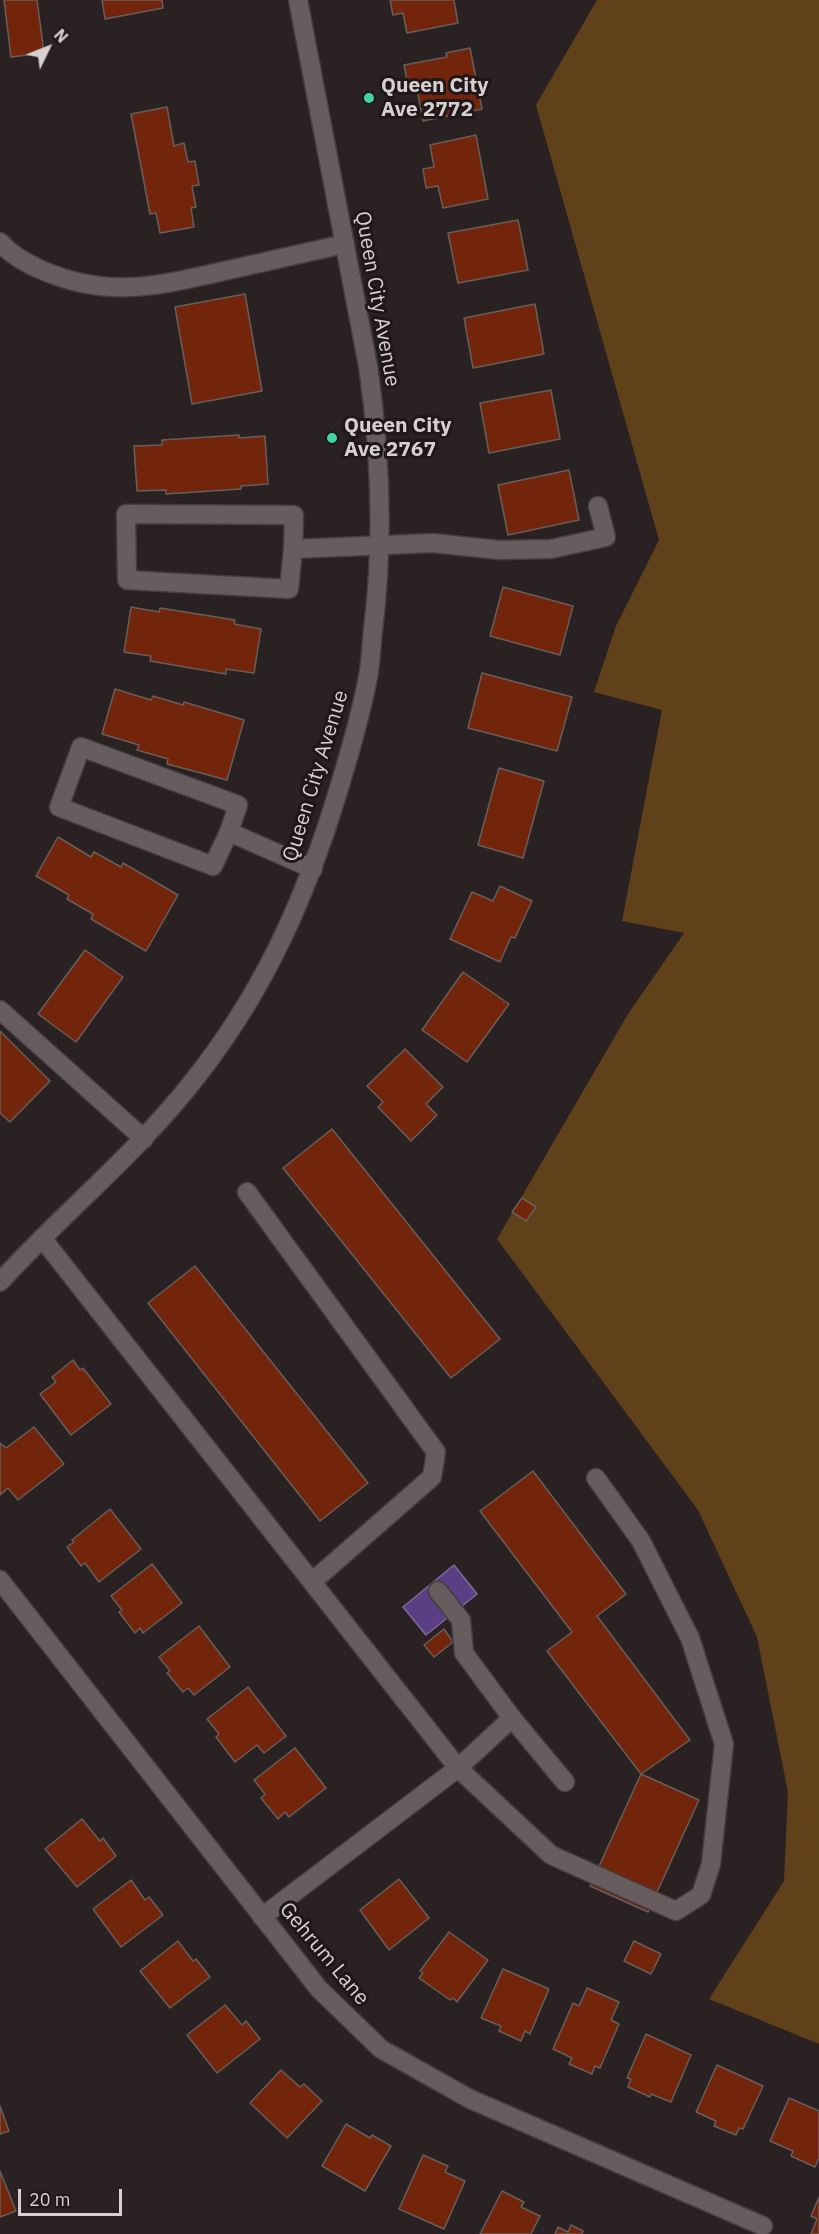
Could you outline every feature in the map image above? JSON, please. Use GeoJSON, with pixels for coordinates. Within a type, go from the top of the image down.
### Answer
{"type":"FeatureCollection","features":[{"type":"Feature","properties":{"kind":"main road","name":"Queen City Avenue"},"geometry":{"type":"LineString","coordinates":[[0,1282],[144,1139],[196,1078],[242,1012],[282,943],[313,869],[353,746],[367,682],[377,601],[381,507],[375,413],[298,0]]}},
{"type":"Feature","properties":{"kind":"main road"},"geometry":{"type":"LineString","coordinates":[[0,242],[21,260],[50,274],[90,286],[128,288],[166,285],[345,244]]}},
{"type":"Feature","properties":{"kind":"main road"},"geometry":{"type":"LineString","coordinates":[[293,549],[433,543],[499,550],[550,549],[606,537],[598,506]]}},
{"type":"Feature","properties":{"kind":"main road"},"geometry":{"type":"LineString","coordinates":[[126,514],[294,515],[293,549],[290,589],[127,580],[126,514]]}},
{"type":"Feature","properties":{"kind":"main road"},"geometry":{"type":"LineString","coordinates":[[81,747],[238,805],[229,832],[213,866],[59,807],[81,747]]}},
{"type":"Feature","properties":{"kind":"main road"},"geometry":{"type":"LineString","coordinates":[[229,832],[313,869]]}},
{"type":"Feature","properties":{"kind":"main road"},"geometry":{"type":"LineString","coordinates":[[0,1010],[144,1139]]}},
{"type":"Feature","properties":{"kind":"main road"},"geometry":{"type":"LineString","coordinates":[[247,1192],[436,1452],[432,1477],[312,1582]]}},
{"type":"Feature","properties":{"kind":"main road"},"geometry":{"type":"LineString","coordinates":[[42,1238],[458,1768],[551,1855],[676,1911],[701,1895],[711,1864],[724,1744],[690,1638],[641,1541],[596,1479]]}},
{"type":"Feature","properties":{"kind":"main road","name":"Gehrum Lane"},"geometry":{"type":"LineString","coordinates":[[0,1580],[319,1989],[381,2049],[470,2098],[763,2226]]}},
{"type":"Feature","properties":{"kind":"main road"},"geometry":{"type":"LineString","coordinates":[[438,1591],[461,1620],[464,1653],[512,1718],[565,1782]]}},
{"type":"Feature","properties":{"kind":"main road"},"geometry":{"type":"LineString","coordinates":[[262,1917],[458,1768],[512,1718]]}},
{"type":"Feature","properties":{"kind":"shaded area"},"geometry":{"type":"Polygon","coordinates":[[[597,0],[819,0],[819,2044],[709,1999],[784,1881],[788,1792],[757,1637],[698,1510],[497,1239],[628,1014],[684,933],[622,921],[662,710],[594,692],[616,626],[659,540],[536,105],[597,0]]]}},
{"type":"Feature","properties":{"kind":"shaded area"},"geometry":{"type":"Polygon","coordinates":[[[454,1565],[477,1594],[426,1635],[403,1607],[454,1565]]]}},
{"type":"Feature","properties":{"kind":"building"},"geometry":{"type":"Polygon","coordinates":[[[4,0],[37,0],[44,53],[11,57],[4,0]]]}},
{"type":"Feature","properties":{"kind":"building"},"geometry":{"type":"Polygon","coordinates":[[[102,0],[162,0],[163,8],[105,19],[102,0]]]}},
{"type":"Feature","properties":{"kind":"building"},"geometry":{"type":"Polygon","coordinates":[[[390,0],[454,0],[458,23],[407,33],[403,13],[393,15],[390,0]]]}},
{"type":"Feature","properties":{"kind":"building"},"geometry":{"type":"Polygon","coordinates":[[[470,48],[482,109],[423,121],[417,89],[409,91],[404,65],[447,57],[446,53],[470,48]]]}},
{"type":"Feature","properties":{"kind":"building"},"geometry":{"type":"Polygon","coordinates":[[[167,107],[174,146],[184,143],[188,162],[195,161],[199,185],[192,186],[196,207],[191,208],[194,227],[160,233],[156,213],[150,214],[131,114],[167,107]]]}},
{"type":"Feature","properties":{"kind":"building"},"geometry":{"type":"Polygon","coordinates":[[[476,135],[488,199],[443,208],[438,186],[426,188],[423,169],[434,167],[430,145],[476,135]]]}},
{"type":"Feature","properties":{"kind":"building"},"geometry":{"type":"Polygon","coordinates":[[[518,220],[528,270],[458,283],[448,233],[518,220]]]}},
{"type":"Feature","properties":{"kind":"building"},"geometry":{"type":"Polygon","coordinates":[[[245,294],[262,391],[192,404],[175,307],[245,294]]]}},
{"type":"Feature","properties":{"kind":"building"},"geometry":{"type":"Polygon","coordinates":[[[535,304],[544,354],[473,368],[464,318],[535,304]]]}},
{"type":"Feature","properties":{"kind":"building"},"geometry":{"type":"Polygon","coordinates":[[[551,390],[560,439],[489,453],[480,403],[551,390]]]}},
{"type":"Feature","properties":{"kind":"building"},"geometry":{"type":"Polygon","coordinates":[[[239,435],[239,438],[265,436],[268,484],[241,486],[241,489],[166,494],[166,490],[137,491],[134,446],[162,445],[162,440],[239,435]]]}},
{"type":"Feature","properties":{"kind":"building"},"geometry":{"type":"Polygon","coordinates":[[[569,470],[579,520],[508,535],[498,485],[569,470]]]}},
{"type":"Feature","properties":{"kind":"building"},"geometry":{"type":"Polygon","coordinates":[[[503,587],[573,606],[560,655],[490,636],[503,587]]]}},
{"type":"Feature","properties":{"kind":"building"},"geometry":{"type":"Polygon","coordinates":[[[131,607],[159,612],[160,608],[235,620],[234,624],[261,629],[254,673],[226,669],[226,674],[150,661],[151,656],[124,652],[131,607]]]}},
{"type":"Feature","properties":{"kind":"building"},"geometry":{"type":"Polygon","coordinates":[[[482,673],[572,697],[557,751],[468,728],[482,673]]]}},
{"type":"Feature","properties":{"kind":"building"},"geometry":{"type":"Polygon","coordinates":[[[115,689],[151,700],[153,696],[183,705],[184,702],[244,720],[227,780],[167,764],[168,759],[137,750],[139,745],[102,734],[115,689]]]}},
{"type":"Feature","properties":{"kind":"building"},"geometry":{"type":"Polygon","coordinates":[[[499,768],[544,781],[523,858],[478,845],[499,768]]]}},
{"type":"Feature","properties":{"kind":"building"},"geometry":{"type":"Polygon","coordinates":[[[58,837],[91,857],[94,852],[121,867],[123,863],[178,895],[146,951],[91,919],[93,914],[67,899],[69,895],[36,876],[58,837]]]}},
{"type":"Feature","properties":{"kind":"building"},"geometry":{"type":"Polygon","coordinates":[[[500,886],[532,901],[515,938],[511,937],[500,962],[450,939],[472,892],[493,901],[500,886]]]}},
{"type":"Feature","properties":{"kind":"building"},"geometry":{"type":"Polygon","coordinates":[[[85,950],[123,977],[76,1042],[38,1014],[85,950]]]}},
{"type":"Feature","properties":{"kind":"building"},"geometry":{"type":"Polygon","coordinates":[[[463,972],[509,1004],[467,1062],[422,1030],[463,972]]]}},
{"type":"Feature","properties":{"kind":"building"},"geometry":{"type":"Polygon","coordinates":[[[0,1031],[50,1081],[10,1122],[0,1113],[0,1031]]]}},
{"type":"Feature","properties":{"kind":"building"},"geometry":{"type":"Polygon","coordinates":[[[405,1049],[443,1087],[426,1104],[437,1115],[411,1141],[378,1107],[383,1102],[367,1086],[405,1049]]]}},
{"type":"Feature","properties":{"kind":"building"},"geometry":{"type":"Polygon","coordinates":[[[332,1129],[500,1339],[451,1378],[283,1168],[332,1129]]]}},
{"type":"Feature","properties":{"kind":"building"},"geometry":{"type":"Polygon","coordinates":[[[522,1198],[536,1207],[526,1221],[512,1212],[522,1198]]]}},
{"type":"Feature","properties":{"kind":"building"},"geometry":{"type":"Polygon","coordinates":[[[195,1266],[368,1483],[320,1521],[148,1303],[195,1266]]]}},
{"type":"Feature","properties":{"kind":"building"},"geometry":{"type":"Polygon","coordinates":[[[73,1360],[80,1370],[83,1368],[111,1404],[71,1435],[40,1394],[56,1382],[52,1377],[73,1360]]]}},
{"type":"Feature","properties":{"kind":"building"},"geometry":{"type":"Polygon","coordinates":[[[34,1427],[64,1464],[18,1500],[8,1488],[0,1495],[0,1443],[6,1448],[34,1427]]]}},
{"type":"Feature","properties":{"kind":"building"},"geometry":{"type":"Polygon","coordinates":[[[533,1471],[626,1594],[597,1616],[690,1740],[641,1774],[547,1651],[572,1632],[480,1511],[533,1471]]]}},
{"type":"Feature","properties":{"kind":"building"},"geometry":{"type":"Polygon","coordinates":[[[110,1509],[141,1549],[99,1582],[85,1563],[81,1566],[67,1547],[74,1542],[72,1540],[110,1509]]]}},
{"type":"Feature","properties":{"kind":"building"},"geometry":{"type":"Polygon","coordinates":[[[152,1564],[182,1603],[143,1633],[140,1628],[135,1633],[119,1612],[122,1610],[111,1596],[152,1564]]]}},
{"type":"Feature","properties":{"kind":"building"},"geometry":{"type":"Polygon","coordinates":[[[199,1626],[230,1667],[194,1695],[188,1688],[183,1692],[167,1673],[170,1671],[159,1657],[199,1626]]]}},
{"type":"Feature","properties":{"kind":"building"},"geometry":{"type":"Polygon","coordinates":[[[444,1629],[453,1642],[434,1657],[424,1645],[444,1629]]]}},
{"type":"Feature","properties":{"kind":"building"},"geometry":{"type":"Polygon","coordinates":[[[248,1687],[286,1736],[264,1753],[257,1745],[235,1762],[216,1737],[219,1734],[207,1719],[248,1687]]]}},
{"type":"Feature","properties":{"kind":"building"},"geometry":{"type":"Polygon","coordinates":[[[295,1748],[326,1788],[289,1817],[285,1812],[278,1819],[261,1798],[265,1794],[254,1780],[295,1748]]]}},
{"type":"Feature","properties":{"kind":"building"},"geometry":{"type":"Polygon","coordinates":[[[641,1774],[699,1800],[648,1912],[590,1886],[641,1774]]]}},
{"type":"Feature","properties":{"kind":"building"},"geometry":{"type":"Polygon","coordinates":[[[82,1819],[100,1841],[103,1838],[116,1856],[77,1887],[45,1849],[82,1819]]]}},
{"type":"Feature","properties":{"kind":"building"},"geometry":{"type":"Polygon","coordinates":[[[399,1879],[429,1918],[389,1950],[360,1910],[399,1879]]]}},
{"type":"Feature","properties":{"kind":"building"},"geometry":{"type":"Polygon","coordinates":[[[131,1880],[145,1900],[149,1897],[163,1915],[121,1947],[93,1909],[131,1880]]]}},
{"type":"Feature","properties":{"kind":"building"},"geometry":{"type":"Polygon","coordinates":[[[449,1932],[488,1960],[457,2002],[453,1998],[450,2000],[419,1978],[423,1973],[420,1971],[449,1932]]]}},
{"type":"Feature","properties":{"kind":"building"},"geometry":{"type":"Polygon","coordinates":[[[178,1941],[193,1961],[196,1959],[210,1977],[170,2008],[140,1971],[178,1941]]]}},
{"type":"Feature","properties":{"kind":"building"},"geometry":{"type":"Polygon","coordinates":[[[634,1941],[661,1954],[651,1974],[624,1961],[634,1941]]]}},
{"type":"Feature","properties":{"kind":"building"},"geometry":{"type":"Polygon","coordinates":[[[503,1969],[549,1989],[530,2034],[525,2031],[521,2041],[499,2031],[501,2026],[481,2018],[503,1969]]]}},
{"type":"Feature","properties":{"kind":"building"},"geometry":{"type":"Polygon","coordinates":[[[587,1988],[619,2002],[611,2020],[619,2024],[600,2068],[595,2066],[592,2074],[569,2064],[572,2058],[553,2049],[573,2003],[579,2006],[587,1988]]]}},
{"type":"Feature","properties":{"kind":"building"},"geometry":{"type":"Polygon","coordinates":[[[225,2005],[242,2025],[246,2021],[260,2039],[217,2073],[187,2035],[225,2005]]]}},
{"type":"Feature","properties":{"kind":"building"},"geometry":{"type":"Polygon","coordinates":[[[646,2034],[691,2055],[671,2102],[651,2094],[650,2097],[628,2087],[631,2079],[627,2078],[646,2034]]]}},
{"type":"Feature","properties":{"kind":"building"},"geometry":{"type":"Polygon","coordinates":[[[717,2065],[763,2086],[743,2129],[739,2128],[736,2135],[714,2126],[716,2121],[696,2112],[717,2065]]]}},
{"type":"Feature","properties":{"kind":"building"},"geometry":{"type":"Polygon","coordinates":[[[281,2070],[300,2087],[304,2084],[322,2101],[287,2138],[250,2103],[281,2070]]]}},
{"type":"Feature","properties":{"kind":"building"},"geometry":{"type":"Polygon","coordinates":[[[789,2098],[819,2111],[819,2158],[815,2167],[791,2156],[793,2151],[770,2141],[789,2098]]]}},
{"type":"Feature","properties":{"kind":"building"},"geometry":{"type":"Polygon","coordinates":[[[0,2106],[9,2131],[0,2134],[0,2106]]]}},
{"type":"Feature","properties":{"kind":"building"},"geometry":{"type":"Polygon","coordinates":[[[346,2124],[370,2138],[372,2135],[391,2146],[365,2191],[322,2166],[346,2124]]]}},
{"type":"Feature","properties":{"kind":"building"},"geometry":{"type":"Polygon","coordinates":[[[423,2155],[448,2166],[445,2172],[465,2181],[444,2229],[399,2209],[423,2155]]]}},
{"type":"Feature","properties":{"kind":"building"},"geometry":{"type":"Polygon","coordinates":[[[0,2171],[16,2211],[0,2217],[0,2171]]]}},
{"type":"Feature","properties":{"kind":"building"},"geometry":{"type":"Polygon","coordinates":[[[502,2191],[524,2202],[521,2207],[540,2216],[531,2234],[480,2234],[502,2191]]]}},
{"type":"Feature","properties":{"kind":"building"},"geometry":{"type":"Polygon","coordinates":[[[819,2197],[819,2234],[811,2234],[817,2219],[811,2216],[819,2197]]]}},
{"type":"Feature","properties":{"kind":"building"},"geometry":{"type":"Polygon","coordinates":[[[571,2225],[583,2231],[582,2234],[555,2234],[558,2227],[568,2232],[571,2225]]]}},
{"type":"Feature","properties":{"kind":"place","name":"Queen City Ave 2772"},"geometry":{"type":"Point","coordinates":[369,98]}},
{"type":"Feature","properties":{"kind":"place","name":"Queen City Ave 2767"},"geometry":{"type":"Point","coordinates":[332,438]}}]}
